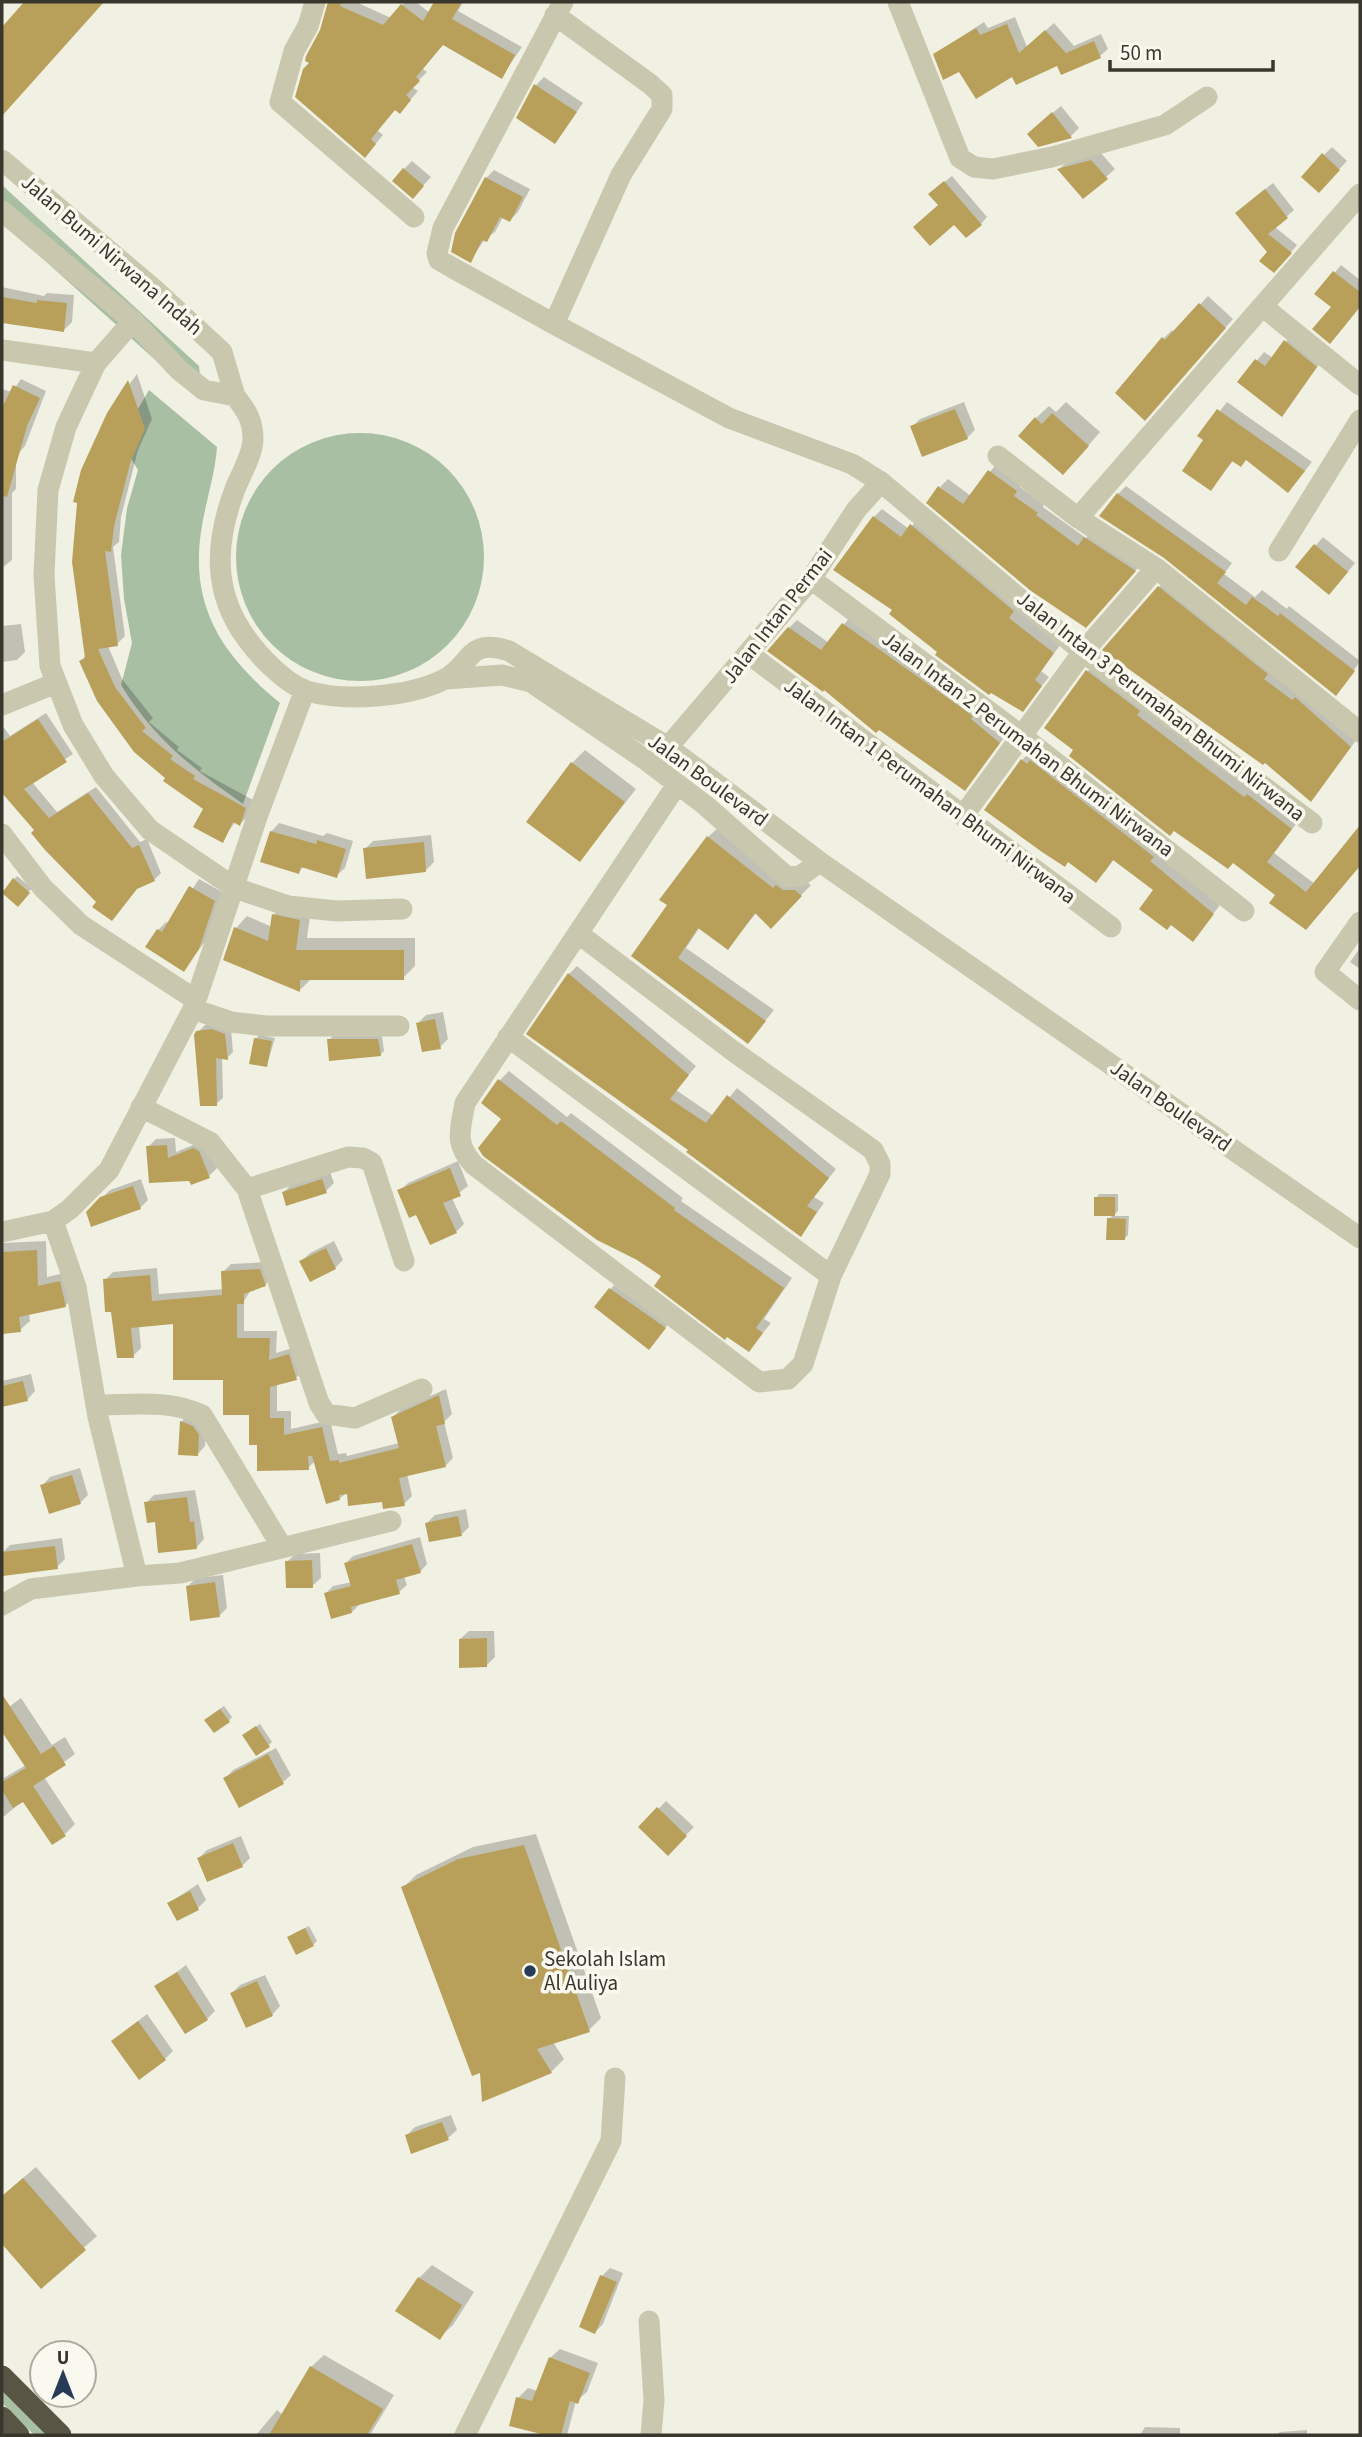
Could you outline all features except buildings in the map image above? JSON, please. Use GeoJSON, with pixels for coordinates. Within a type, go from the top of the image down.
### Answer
{"type":"FeatureCollection","features":[{"type":"Feature","properties":{"kind":"highway"},"geometry":{"type":"LineString","coordinates":[[2,2376],[61,2435]]}},
{"type":"Feature","properties":{"kind":"highway"},"geometry":{"type":"LineString","coordinates":[[2,2417],[19,2435]]}},
{"type":"Feature","properties":{"kind":"street"},"geometry":{"type":"LineString","coordinates":[[315,2],[308,26],[294,51],[280,102],[414,217]]}},
{"type":"Feature","properties":{"kind":"street"},"geometry":{"type":"LineString","coordinates":[[898,2],[960,158],[974,167],[993,169],[1052,157],[1165,125],[1207,97]]}},
{"type":"Feature","properties":{"kind":"street"},"geometry":{"type":"LineString","coordinates":[[555,324],[621,175],[662,109],[662,95],[650,83],[559,9]]}},
{"type":"Feature","properties":{"kind":"street","name":"Jalan Intan 3 Perumahan Bhumi Nirwana"},"geometry":{"type":"LineString","coordinates":[[559,9],[443,228],[437,253],[439,260],[729,418],[852,464],[881,482],[1083,652],[1312,823]]}},
{"type":"Feature","properties":{"kind":"street","name":"Jalan Bumi Nirwana Indah"},"geometry":{"type":"LineString","coordinates":[[2,160],[155,290],[222,352],[235,396],[204,390],[179,370],[133,321],[2,211]]}},
{"type":"Feature","properties":{"kind":"street"},"geometry":{"type":"LineString","coordinates":[[1078,518],[1360,194]]}},
{"type":"Feature","properties":{"kind":"street"},"geometry":{"type":"LineString","coordinates":[[1262,306],[1360,385]]}},
{"type":"Feature","properties":{"kind":"street"},"geometry":{"type":"LineString","coordinates":[[133,321],[96,362],[66,427],[48,490],[44,575],[50,666],[73,725],[104,776],[150,830],[234,888],[288,906],[337,911],[402,909]]}},
{"type":"Feature","properties":{"kind":"street"},"geometry":{"type":"LineString","coordinates":[[2,350],[96,362]]}},
{"type":"Feature","properties":{"kind":"street"},"geometry":{"type":"LineString","coordinates":[[235,396],[250,415],[253,441],[225,514],[220,576],[224,599],[232,618],[250,644],[281,673],[304,691],[390,695],[446,679],[502,675],[531,682],[643,758],[705,806],[787,877],[800,876],[820,862]]}},
{"type":"Feature","properties":{"kind":"street"},"geometry":{"type":"LineString","coordinates":[[1279,551],[1360,420]]}},
{"type":"Feature","properties":{"kind":"street"},"geometry":{"type":"LineString","coordinates":[[998,456],[1078,518],[1156,568],[1360,732]]}},
{"type":"Feature","properties":{"kind":"street","name":"Jalan Intan Permai"},"geometry":{"type":"LineString","coordinates":[[668,747],[811,579],[856,510],[881,482]]}},
{"type":"Feature","properties":{"kind":"street"},"geometry":{"type":"LineString","coordinates":[[962,816],[1083,652],[1156,568]]}},
{"type":"Feature","properties":{"kind":"street","name":"Jalan Intan 2 Perumahan Bhumi Nirwana"},"geometry":{"type":"LineString","coordinates":[[811,579],[1022,736],[1244,911]]}},
{"type":"Feature","properties":{"kind":"street","name":"Jalan Boulevard"},"geometry":{"type":"LineString","coordinates":[[446,679],[474,650],[491,645],[509,651],[668,747],[820,862],[1360,1238]]}},
{"type":"Feature","properties":{"kind":"street","name":"Jalan Intan 1 Perumahan Bhumi Nirwana"},"geometry":{"type":"LineString","coordinates":[[749,654],[1111,927]]}},
{"type":"Feature","properties":{"kind":"street"},"geometry":{"type":"LineString","coordinates":[[2,705],[56,683]]}},
{"type":"Feature","properties":{"kind":"street"},"geometry":{"type":"LineString","coordinates":[[2,1233],[53,1221],[70,1209],[109,1170],[194,1004],[258,814],[304,691]]}},
{"type":"Feature","properties":{"kind":"street"},"geometry":{"type":"LineString","coordinates":[[579,934],[733,1051],[873,1150],[880,1164],[880,1174],[831,1276],[803,1364],[789,1379],[759,1382],[474,1166],[461,1151],[459,1132],[464,1103],[676,786]]}},
{"type":"Feature","properties":{"kind":"street"},"geometry":{"type":"LineString","coordinates":[[2,834],[43,888],[81,925],[194,1004],[230,1022],[266,1026],[398,1026]]}},
{"type":"Feature","properties":{"kind":"street"},"geometry":{"type":"LineString","coordinates":[[1355,997],[1325,972],[1360,922]]}},
{"type":"Feature","properties":{"kind":"street"},"geometry":{"type":"LineString","coordinates":[[508,1037],[831,1276]]}},
{"type":"Feature","properties":{"kind":"street"},"geometry":{"type":"LineString","coordinates":[[141,1107],[210,1142],[247,1189],[319,1403],[326,1414],[355,1419],[422,1389]]}},
{"type":"Feature","properties":{"kind":"street"},"geometry":{"type":"LineString","coordinates":[[247,1189],[348,1157],[363,1158],[372,1163],[404,1261]]}},
{"type":"Feature","properties":{"kind":"street"},"geometry":{"type":"LineString","coordinates":[[53,1221],[76,1287],[96,1405],[137,1576]]}},
{"type":"Feature","properties":{"kind":"street"},"geometry":{"type":"LineString","coordinates":[[96,1405],[165,1404],[186,1407],[202,1415],[282,1547]]}},
{"type":"Feature","properties":{"kind":"street"},"geometry":{"type":"LineString","coordinates":[[2,1605],[31,1589],[81,1580],[180,1573],[391,1521]]}},
{"type":"Feature","properties":{"kind":"street"},"geometry":{"type":"LineString","coordinates":[[465,2435],[611,2141],[615,2078]]}},
{"type":"Feature","properties":{"kind":"street"},"geometry":{"type":"LineString","coordinates":[[649,2321],[653,2400],[651,2435]]}},
{"type":"Feature","properties":{"kind":"green space"},"geometry":{"type":"Polygon","coordinates":[[[2,185],[199,366],[201,385],[182,384],[2,222],[2,185]]]}},
{"type":"Feature","properties":{"kind":"green space"},"geometry":{"type":"Polygon","coordinates":[[[149,390],[217,447],[201,532],[199,559],[206,607],[227,648],[242,667],[280,703],[243,804],[175,751],[147,721],[121,685],[132,643],[124,599],[121,555],[127,508],[138,470],[120,440],[149,390]]]}},
{"type":"Feature","properties":{"kind":"green space"},"geometry":{"type":"Polygon","coordinates":[[[360,433],[384,435],[407,442],[448,469],[475,510],[482,533],[482,581],[475,604],[448,645],[407,672],[384,679],[360,681],[336,679],[313,672],[272,645],[245,604],[238,581],[236,557],[238,533],[245,510],[272,469],[313,442],[336,435],[360,433]]]}},
{"type":"Feature","properties":{"kind":"green space"},"geometry":{"type":"Polygon","coordinates":[[[2,2390],[49,2435],[35,2435],[31,2432],[2,2403],[2,2390]]]}},
{"type":"Feature","properties":{"kind":"place","name":"Sekolah Islam Al Auliya"},"geometry":{"type":"Point","coordinates":[530,1971]}}]}
